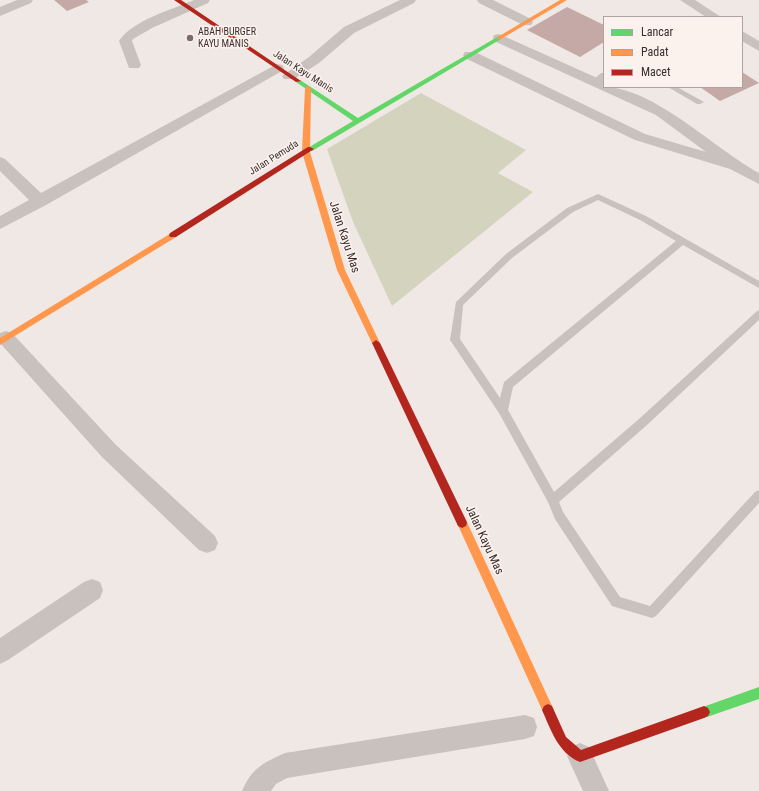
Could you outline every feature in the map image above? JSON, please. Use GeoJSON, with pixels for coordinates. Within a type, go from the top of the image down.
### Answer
{"type":"FeatureCollection","features":[{"type":"Feature","properties":{"kind":"street"},"geometry":{"type":"LineString","coordinates":[[0,12],[27,0]]}},
{"type":"Feature","properties":{"kind":"street","name":"Jalan Kayu Manis"},"geometry":{"type":"LineString","coordinates":[[177,0],[188,9],[358,121]]}},
{"type":"Feature","properties":{"kind":"street"},"geometry":{"type":"LineString","coordinates":[[134,65],[125,41],[130,34],[164,17],[188,9],[204,0]]}},
{"type":"Feature","properties":{"kind":"street"},"geometry":{"type":"LineString","coordinates":[[0,223],[283,72],[314,60],[349,30],[410,0]]}},
{"type":"Feature","properties":{"kind":"street"},"geometry":{"type":"LineString","coordinates":[[484,0],[527,22]]}},
{"type":"Feature","properties":{"kind":"street","name":"Jalan Pemuda"},"geometry":{"type":"LineString","coordinates":[[3,340],[306,152],[564,0]]}},
{"type":"Feature","properties":{"kind":"street"},"geometry":{"type":"LineString","coordinates":[[686,0],[713,16]]}},
{"type":"Feature","properties":{"kind":"street"},"geometry":{"type":"LineString","coordinates":[[743,37],[759,47]]}},
{"type":"Feature","properties":{"kind":"street"},"geometry":{"type":"LineString","coordinates":[[499,38],[603,82]]}},
{"type":"Feature","properties":{"kind":"street"},"geometry":{"type":"LineString","coordinates":[[470,55],[640,137],[735,166]]}},
{"type":"Feature","properties":{"kind":"street","name":"Jalan Kayu Mas"},"geometry":{"type":"LineString","coordinates":[[308,88],[306,152],[341,270],[448,491],[562,741],[580,756]]}},
{"type":"Feature","properties":{"kind":"street"},"geometry":{"type":"LineString","coordinates":[[615,88],[661,112],[735,166],[759,179]]}},
{"type":"Feature","properties":{"kind":"street"},"geometry":{"type":"LineString","coordinates":[[0,162],[40,201]]}},
{"type":"Feature","properties":{"kind":"street"},"geometry":{"type":"LineString","coordinates":[[3,340],[109,451],[207,543]]}},
{"type":"Feature","properties":{"kind":"street"},"geometry":{"type":"LineString","coordinates":[[0,652],[92,590]]}},
{"type":"Feature","properties":{"kind":"street"},"geometry":{"type":"LineString","coordinates":[[596,791],[580,756],[759,693]]}},
{"type":"Feature","properties":{"kind":"street"},"geometry":{"type":"LineString","coordinates":[[255,791],[267,775],[284,766],[525,727]]}},
{"type":"Feature","properties":{"kind":"lane"},"geometry":{"type":"LineString","coordinates":[[674,88],[700,102]]}},
{"type":"Feature","properties":{"kind":"lane"},"geometry":{"type":"LineString","coordinates":[[759,285],[643,218],[598,197],[570,210],[515,252],[459,304],[455,340],[504,410],[553,500],[559,515],[616,602],[652,612],[759,495]]}},
{"type":"Feature","properties":{"kind":"lane"},"geometry":{"type":"LineString","coordinates":[[504,410],[508,385],[682,241]]}},
{"type":"Feature","properties":{"kind":"lane"},"geometry":{"type":"LineString","coordinates":[[553,500],[643,422],[759,314]]}},
{"type":"Feature","properties":{"kind":"green space"},"geometry":{"type":"Polygon","coordinates":[[[421,93],[526,150],[498,173],[533,192],[392,306],[353,222],[327,149],[421,93]]]}},
{"type":"Feature","properties":{"kind":"building"},"geometry":{"type":"Polygon","coordinates":[[[54,0],[86,0],[89,2],[67,11],[54,0]]]}},
{"type":"Feature","properties":{"kind":"building"},"geometry":{"type":"Polygon","coordinates":[[[567,7],[603,25],[603,43],[580,57],[527,30],[567,7]]]}},
{"type":"Feature","properties":{"kind":"building"},"geometry":{"type":"Polygon","coordinates":[[[743,73],[759,83],[720,101],[701,88],[743,88],[743,73]]]}},
{"type":"Feature","properties":{"kind":"traffic: fast"},"geometry":{"type":"LineString","coordinates":[[310,149],[499,38]]}},
{"type":"Feature","properties":{"kind":"traffic: fast"},"geometry":{"type":"LineString","coordinates":[[298,81],[358,121]]}},
{"type":"Feature","properties":{"kind":"traffic: fast"},"geometry":{"type":"LineString","coordinates":[[704,712],[759,693]]}},
{"type":"Feature","properties":{"kind":"traffic: slow"},"geometry":{"type":"LineString","coordinates":[[499,38],[564,0]]}},
{"type":"Feature","properties":{"kind":"traffic: slow"},"geometry":{"type":"LineString","coordinates":[[308,88],[306,152],[341,270],[376,343]]}},
{"type":"Feature","properties":{"kind":"traffic: slow"},"geometry":{"type":"LineString","coordinates":[[0,342],[173,235]]}},
{"type":"Feature","properties":{"kind":"traffic: slow"},"geometry":{"type":"LineString","coordinates":[[462,523],[548,710]]}},
{"type":"Feature","properties":{"kind":"traffic: jam"},"geometry":{"type":"LineString","coordinates":[[177,0],[298,81]]}},
{"type":"Feature","properties":{"kind":"traffic: jam"},"geometry":{"type":"LineString","coordinates":[[173,235],[310,149]]}},
{"type":"Feature","properties":{"kind":"traffic: jam"},"geometry":{"type":"LineString","coordinates":[[376,343],[462,523]]}},
{"type":"Feature","properties":{"kind":"traffic: jam"},"geometry":{"type":"LineString","coordinates":[[548,710],[562,741],[580,756],[704,712]]}},
{"type":"Feature","properties":{"kind":"place","name":"ABAH BURGER KAYU MANIS"},"geometry":{"type":"Point","coordinates":[190,38]}}]}
